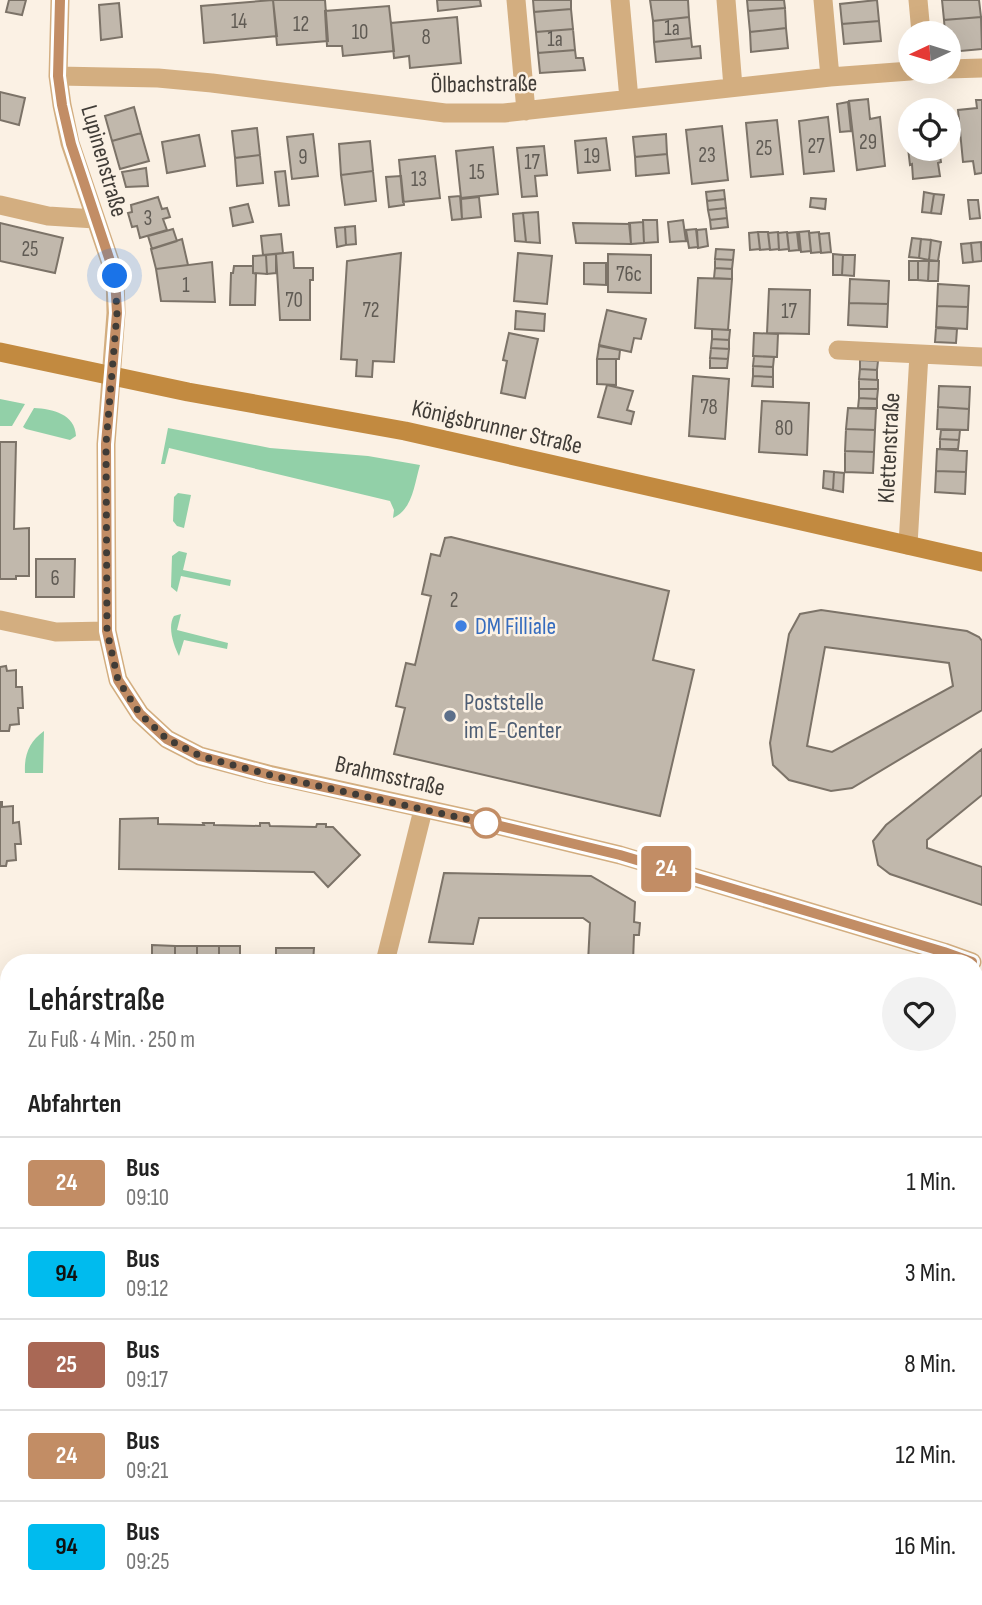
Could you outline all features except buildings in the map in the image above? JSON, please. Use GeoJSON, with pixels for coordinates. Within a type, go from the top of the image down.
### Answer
{"type":"FeatureCollection","features":[{"type":"Feature","properties":{"kind":"main road","name":"Königsbrunner Straße"},"geometry":{"type":"LineString","coordinates":[[0,352],[188,392],[405,431],[982,562]]}},
{"type":"Feature","properties":{"kind":"street","name":"Lupinenstraße"},"geometry":{"type":"LineString","coordinates":[[60,0],[58,76],[71,144],[115,276],[117,313],[111,375]]}},
{"type":"Feature","properties":{"kind":"street"},"geometry":{"type":"LineString","coordinates":[[516,0],[526,111]]}},
{"type":"Feature","properties":{"kind":"street"},"geometry":{"type":"LineString","coordinates":[[620,0],[629,99]]}},
{"type":"Feature","properties":{"kind":"street"},"geometry":{"type":"LineString","coordinates":[[726,0],[733,87]]}},
{"type":"Feature","properties":{"kind":"street"},"geometry":{"type":"LineString","coordinates":[[823,0],[830,77]]}},
{"type":"Feature","properties":{"kind":"street"},"geometry":{"type":"LineString","coordinates":[[918,0],[920,21]]}},
{"type":"Feature","properties":{"kind":"street"},"geometry":{"type":"LineString","coordinates":[[961,69],[982,68]]}},
{"type":"Feature","properties":{"kind":"street","name":"Ölbachstraße"},"geometry":{"type":"LineString","coordinates":[[58,76],[158,78],[445,113],[504,113],[733,87],[898,72]]}},
{"type":"Feature","properties":{"kind":"street"},"geometry":{"type":"LineString","coordinates":[[0,205],[48,216],[95,219]]}},
{"type":"Feature","properties":{"kind":"street"},"geometry":{"type":"LineString","coordinates":[[838,350],[982,357]]}},
{"type":"Feature","properties":{"kind":"street","name":"Klettenstraße"},"geometry":{"type":"LineString","coordinates":[[908,545],[919,354]]}},
{"type":"Feature","properties":{"kind":"street","name":"Brahmsstraße"},"geometry":{"type":"LineString","coordinates":[[111,375],[106,444],[107,631],[118,680],[140,714],[167,739],[200,756],[270,775],[620,855],[948,954]]}},
{"type":"Feature","properties":{"kind":"street"},"geometry":{"type":"LineString","coordinates":[[0,620],[55,632],[107,631]]}},
{"type":"Feature","properties":{"kind":"street"},"geometry":{"type":"LineString","coordinates":[[387,954],[423,810]]}},
{"type":"Feature","properties":{"kind":"green space"},"geometry":{"type":"Polygon","coordinates":[[[0,399],[25,404],[12,426],[0,426],[0,399]]]}},
{"type":"Feature","properties":{"kind":"green space"},"geometry":{"type":"Polygon","coordinates":[[[34,408],[62,414],[72,422],[76,436],[70,440],[23,427],[34,408]]]}},
{"type":"Feature","properties":{"kind":"green space"},"geometry":{"type":"Polygon","coordinates":[[[168,428],[270,448],[368,456],[420,465],[409,503],[393,518],[394,510],[390,501],[169,448],[165,464],[161,464],[168,428]]]}},
{"type":"Feature","properties":{"kind":"green space"},"geometry":{"type":"Polygon","coordinates":[[[178,493],[191,495],[184,528],[173,521],[174,497],[178,493]]]}},
{"type":"Feature","properties":{"kind":"green space"},"geometry":{"type":"Polygon","coordinates":[[[179,551],[187,553],[183,570],[231,580],[230,586],[181,576],[177,592],[171,587],[172,556],[179,551]]]}},
{"type":"Feature","properties":{"kind":"green space"},"geometry":{"type":"Polygon","coordinates":[[[181,614],[177,630],[228,643],[227,649],[184,640],[179,656],[173,642],[171,625],[174,616],[181,614]]]}},
{"type":"Feature","properties":{"kind":"green space"},"geometry":{"type":"Polygon","coordinates":[[[44,731],[43,773],[25,773],[28,749],[44,731]]]}},
{"type":"Feature","properties":{"kind":"bus line","name":"24"},"geometry":{"type":"LineString","coordinates":[[60,0],[58,76],[62,105],[71,144],[115,276],[117,313],[106,444],[107,631],[118,680],[140,714],[167,739],[200,756],[270,775],[620,855],[950,954]]}},
{"type":"Feature","properties":{"kind":"place","name":"DM Filliale"},"geometry":{"type":"Point","coordinates":[461,626]}},
{"type":"Feature","properties":{"kind":"place","name":"Poststelle im E-Center"},"geometry":{"type":"Point","coordinates":[450,716]}},
{"type":"Feature","properties":{"kind":"route"},"geometry":{"type":"LineString","coordinates":[[115,276],[117,313],[106,444],[107,631],[118,680],[140,714],[167,739],[200,756],[270,775],[489,824],[486,823]]}}]}
